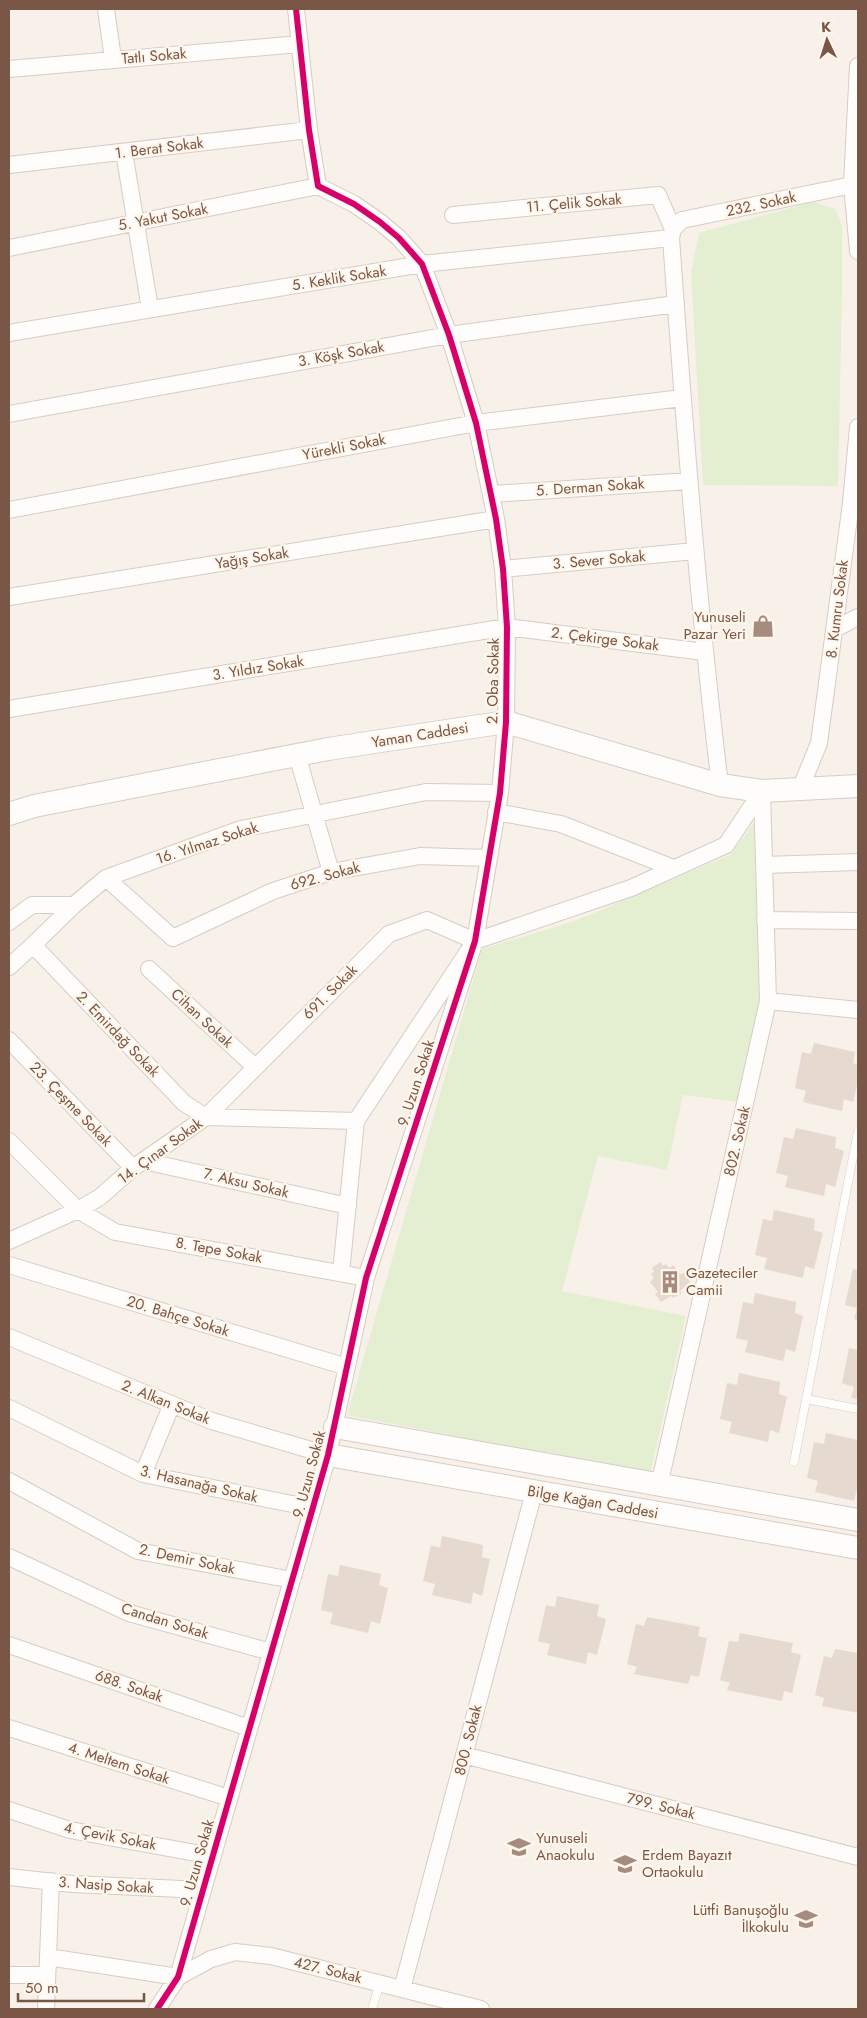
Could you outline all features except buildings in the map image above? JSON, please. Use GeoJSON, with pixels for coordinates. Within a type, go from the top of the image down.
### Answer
{"type":"FeatureCollection","features":[{"type":"Feature","properties":{"kind":"street"},"geometry":{"type":"LineString","coordinates":[[106,9],[113,59]]}},
{"type":"Feature","properties":{"kind":"street"},"geometry":{"type":"LineString","coordinates":[[296,9],[309,130],[318,186],[354,204],[380,222],[422,264]]}},
{"type":"Feature","properties":{"kind":"street","name":"Tatlı Sokak"},"geometry":{"type":"LineString","coordinates":[[9,69],[300,44]]}},
{"type":"Feature","properties":{"kind":"street"},"geometry":{"type":"LineString","coordinates":[[858,66],[855,184],[858,251]]}},
{"type":"Feature","properties":{"kind":"street","name":"1. Berat Sokak"},"geometry":{"type":"LineString","coordinates":[[9,165],[309,130]]}},
{"type":"Feature","properties":{"kind":"street"},"geometry":{"type":"LineString","coordinates":[[124,152],[150,309]]}},
{"type":"Feature","properties":{"kind":"street","name":"232. Sokak"},"geometry":{"type":"LineString","coordinates":[[672,234],[682,220],[855,184]]}},
{"type":"Feature","properties":{"kind":"street","name":"5. Yakut Sokak"},"geometry":{"type":"LineString","coordinates":[[9,248],[318,186]]}},
{"type":"Feature","properties":{"kind":"street","name":"11. Çelik Sokak"},"geometry":{"type":"LineString","coordinates":[[453,215],[658,195],[672,234]]}},
{"type":"Feature","properties":{"kind":"street"},"geometry":{"type":"LineString","coordinates":[[672,234],[682,398],[695,551],[704,652],[720,785]]}},
{"type":"Feature","properties":{"kind":"street","name":"5. Keklik Sokak"},"geometry":{"type":"LineString","coordinates":[[9,333],[422,264],[672,234]]}},
{"type":"Feature","properties":{"kind":"street","name":"2. Oba Sokak"},"geometry":{"type":"LineString","coordinates":[[422,264],[449,334],[476,423],[492,494],[503,569],[507,627],[506,722],[500,793],[475,941]]}},
{"type":"Feature","properties":{"kind":"street","name":"3. Köşk Sokak"},"geometry":{"type":"LineString","coordinates":[[9,414],[449,334],[676,304]]}},
{"type":"Feature","properties":{"kind":"street","name":"Yürekli Sokak"},"geometry":{"type":"LineString","coordinates":[[9,510],[476,423],[682,398]]}},
{"type":"Feature","properties":{"kind":"street","name":"8. Kumru Sokak"},"geometry":{"type":"LineString","coordinates":[[801,787],[819,743],[854,504],[858,426]]}},
{"type":"Feature","properties":{"kind":"street","name":"5. Derman Sokak"},"geometry":{"type":"LineString","coordinates":[[492,494],[689,480]]}},
{"type":"Feature","properties":{"kind":"street","name":"Yağış Sokak"},"geometry":{"type":"LineString","coordinates":[[9,598],[496,519]]}},
{"type":"Feature","properties":{"kind":"street","name":"3. Sever Sokak"},"geometry":{"type":"LineString","coordinates":[[503,569],[695,551]]}},
{"type":"Feature","properties":{"kind":"street"},"geometry":{"type":"LineString","coordinates":[[835,629],[858,617]]}},
{"type":"Feature","properties":{"kind":"street","name":"2. Çekirge Sokak"},"geometry":{"type":"LineString","coordinates":[[507,627],[704,652]]}},
{"type":"Feature","properties":{"kind":"street","name":"3. Yıldız Sokak"},"geometry":{"type":"LineString","coordinates":[[9,709],[507,627]]}},
{"type":"Feature","properties":{"kind":"street","name":"Yaman Caddesi"},"geometry":{"type":"LineString","coordinates":[[9,814],[34,806],[297,755],[506,722],[720,785],[762,791],[801,787],[858,786]]}},
{"type":"Feature","properties":{"kind":"street"},"geometry":{"type":"LineString","coordinates":[[297,755],[331,872]]}},
{"type":"Feature","properties":{"kind":"street"},"geometry":{"type":"LineString","coordinates":[[341,1272],[356,1121],[475,941],[631,888],[726,845],[762,791]]}},
{"type":"Feature","properties":{"kind":"street","name":"802. Sokak"},"geometry":{"type":"LineString","coordinates":[[659,1486],[768,1001],[762,791]]}},
{"type":"Feature","properties":{"kind":"street","name":"16. Yılmaz Sokak"},"geometry":{"type":"LineString","coordinates":[[9,967],[74,905],[106,878],[241,829],[426,792],[500,793]]}},
{"type":"Feature","properties":{"kind":"street"},"geometry":{"type":"LineString","coordinates":[[496,812],[562,824],[673,868]]}},
{"type":"Feature","properties":{"kind":"street","name":"692. Sokak"},"geometry":{"type":"LineString","coordinates":[[106,878],[172,938],[273,891],[331,872],[420,856],[488,858]]}},
{"type":"Feature","properties":{"kind":"street"},"geometry":{"type":"LineString","coordinates":[[764,865],[858,862]]}},
{"type":"Feature","properties":{"kind":"street"},"geometry":{"type":"LineString","coordinates":[[9,922],[32,905],[74,905]]}},
{"type":"Feature","properties":{"kind":"street","name":"691. Sokak"},"geometry":{"type":"LineString","coordinates":[[206,1117],[389,934],[427,920],[475,941]]}},
{"type":"Feature","properties":{"kind":"street"},"geometry":{"type":"LineString","coordinates":[[765,920],[858,920]]}},
{"type":"Feature","properties":{"kind":"street","name":"9. Uzun Sokak"},"geometry":{"type":"LineString","coordinates":[[158,2009],[178,1977],[328,1455],[366,1278],[475,941]]}},
{"type":"Feature","properties":{"kind":"street","name":"2. Emirdağ Sokak"},"geometry":{"type":"LineString","coordinates":[[34,945],[184,1103],[206,1117]]}},
{"type":"Feature","properties":{"kind":"street","name":"Cihan Sokak"},"geometry":{"type":"LineString","coordinates":[[149,968],[255,1067]]}},
{"type":"Feature","properties":{"kind":"street"},"geometry":{"type":"LineString","coordinates":[[768,1001],[858,1010]]}},
{"type":"Feature","properties":{"kind":"street","name":"23. Çeşme Sokak"},"geometry":{"type":"LineString","coordinates":[[9,1040],[139,1164]]}},
{"type":"Feature","properties":{"kind":"street","name":"14. Çınar Sokak"},"geometry":{"type":"LineString","coordinates":[[9,1241],[78,1210],[100,1197],[139,1164],[206,1117],[356,1121]]}},
{"type":"Feature","properties":{"kind":"street","name":"8. Tepe Sokak"},"geometry":{"type":"LineString","coordinates":[[9,1141],[78,1210],[115,1232],[366,1278]]}},
{"type":"Feature","properties":{"kind":"street","name":"7. Aksu Sokak"},"geometry":{"type":"LineString","coordinates":[[139,1164],[348,1206]]}},
{"type":"Feature","properties":{"kind":"street","name":"20. Bahçe Sokak"},"geometry":{"type":"LineString","coordinates":[[9,1264],[347,1366]]}},
{"type":"Feature","properties":{"kind":"street","name":"2. Alkan Sokak"},"geometry":{"type":"LineString","coordinates":[[9,1337],[212,1421],[328,1455]]}},
{"type":"Feature","properties":{"kind":"street"},"geometry":{"type":"LineString","coordinates":[[143,1474],[172,1404]]}},
{"type":"Feature","properties":{"kind":"street","name":"3. Hasanağa Sokak"},"geometry":{"type":"LineString","coordinates":[[9,1408],[143,1474],[312,1508]]}},
{"type":"Feature","properties":{"kind":"street","name":"Bilge Kağan Caddesi"},"geometry":{"type":"LineString","coordinates":[[335,1427],[858,1520]]}},
{"type":"Feature","properties":{"kind":"street","name":"Bilge Kağan Caddesi"},"geometry":{"type":"LineString","coordinates":[[328,1455],[858,1548]]}},
{"type":"Feature","properties":{"kind":"street","name":"2. Demir Sokak"},"geometry":{"type":"LineString","coordinates":[[9,1481],[138,1551],[292,1580]]}},
{"type":"Feature","properties":{"kind":"street","name":"800. Sokak"},"geometry":{"type":"LineString","coordinates":[[402,1989],[534,1492]]}},
{"type":"Feature","properties":{"kind":"street","name":"Candan Sokak"},"geometry":{"type":"LineString","coordinates":[[9,1557],[130,1613],[271,1652]]}},
{"type":"Feature","properties":{"kind":"street","name":"688. Sokak"},"geometry":{"type":"LineString","coordinates":[[9,1645],[249,1728]]}},
{"type":"Feature","properties":{"kind":"street","name":"4. Meltem Sokak"},"geometry":{"type":"LineString","coordinates":[[9,1728],[229,1798]]}},
{"type":"Feature","properties":{"kind":"street","name":"799. Sokak"},"geometry":{"type":"LineString","coordinates":[[464,1755],[858,1857]]}},
{"type":"Feature","properties":{"kind":"street","name":"4. Çevik Sokak"},"geometry":{"type":"LineString","coordinates":[[9,1810],[70,1830],[212,1856]]}},
{"type":"Feature","properties":{"kind":"street","name":"3. Nasip Sokak"},"geometry":{"type":"LineString","coordinates":[[9,1877],[202,1890]]}},
{"type":"Feature","properties":{"kind":"street"},"geometry":{"type":"LineString","coordinates":[[46,2009],[51,1881]]}},
{"type":"Feature","properties":{"kind":"street","name":"427. Sokak"},"geometry":{"type":"LineString","coordinates":[[178,1977],[212,1959],[235,1952],[271,1956],[481,2009]]}},
{"type":"Feature","properties":{"kind":"street"},"geometry":{"type":"LineString","coordinates":[[48,1957],[178,1977]]}},
{"type":"Feature","properties":{"kind":"street"},"geometry":{"type":"LineString","coordinates":[[9,1975],[47,1975]]}},
{"type":"Feature","properties":{"kind":"lane"},"geometry":{"type":"LineString","coordinates":[[794,1462],[858,1131]]}},
{"type":"Feature","properties":{"kind":"lane"},"geometry":{"type":"LineString","coordinates":[[806,1400],[858,1410]]}},
{"type":"Feature","properties":{"kind":"lane"},"geometry":{"type":"LineString","coordinates":[[372,2009],[380,1983]]}},
{"type":"Feature","properties":{"kind":"green space"},"geometry":{"type":"Polygon","coordinates":[[[812,202],[836,209],[842,227],[838,486],[703,485],[691,273],[699,233],[812,202]]]}},
{"type":"Feature","properties":{"kind":"green space"},"geometry":{"type":"Polygon","coordinates":[[[754,823],[759,1000],[738,1102],[683,1095],[667,1170],[598,1156],[562,1291],[686,1316],[650,1474],[347,1415],[482,949],[575,921],[730,855],[754,823]]]}},
{"type":"Feature","properties":{"kind":"cycle path"},"geometry":{"type":"LineString","coordinates":[[157,2009],[178,1977],[328,1455],[366,1278],[475,941],[500,793],[506,722],[507,627],[503,569],[496,519],[476,423],[449,335],[422,264],[399,238],[380,222],[354,204],[318,186],[309,130],[296,9]]}},
{"type":"Feature","properties":{"kind":"place","name":"Yunuseli Pazar Yeri"},"geometry":{"type":"Point","coordinates":[763,626]}},
{"type":"Feature","properties":{"kind":"place","name":"Gazeteciler Camii"},"geometry":{"type":"Point","coordinates":[670,1282]}},
{"type":"Feature","properties":{"kind":"place","name":"Yunuseli Anaokulu"},"geometry":{"type":"Point","coordinates":[519,1847]}},
{"type":"Feature","properties":{"kind":"place","name":"Erdem Bayazıt Ortaokulu"},"geometry":{"type":"Point","coordinates":[625,1864]}},
{"type":"Feature","properties":{"kind":"place","name":"Lütfi Banuşoğlu İlkokulu"},"geometry":{"type":"Point","coordinates":[806,1919]}}]}
